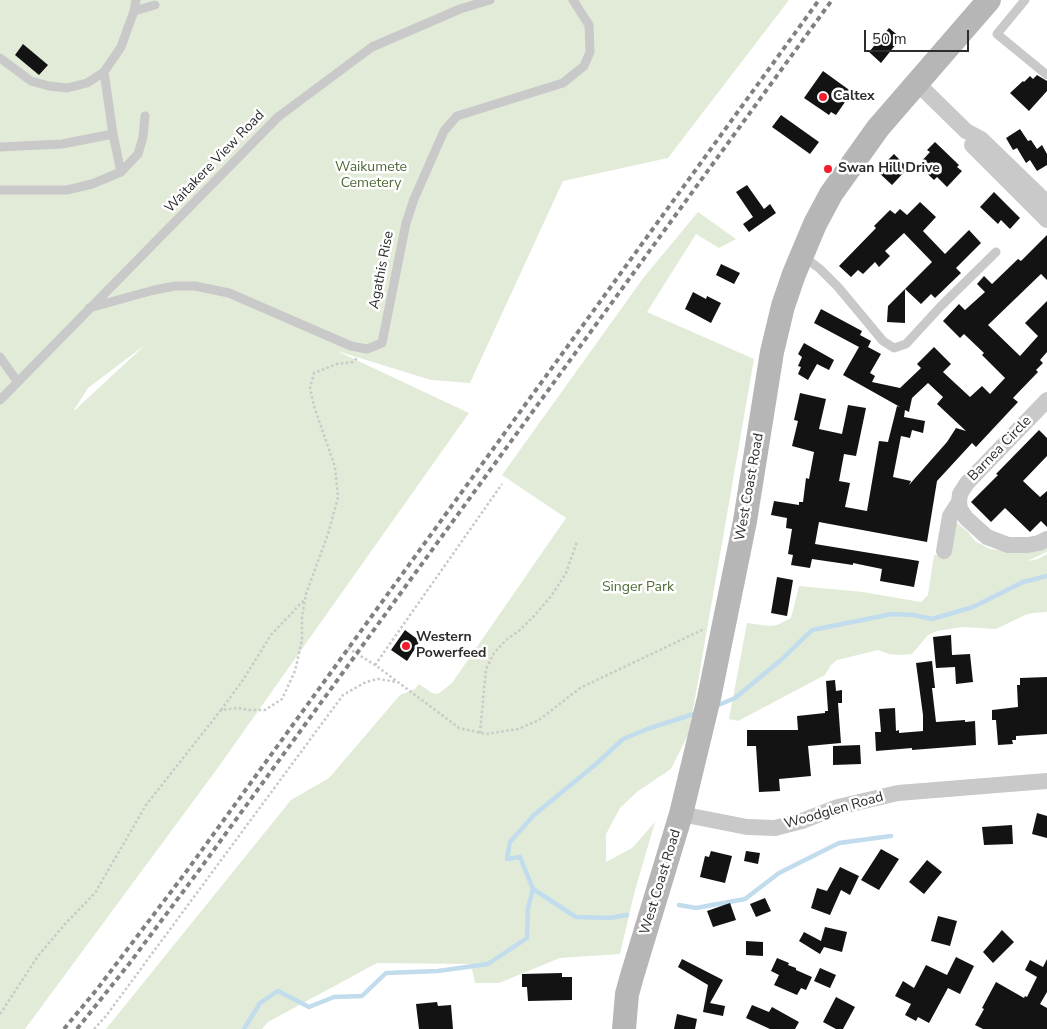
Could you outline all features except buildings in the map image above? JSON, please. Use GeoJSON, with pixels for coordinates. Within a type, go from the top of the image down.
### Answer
{"type":"FeatureCollection","features":[{"type":"Feature","properties":{"kind":"main road","name":"West Coast Road"},"geometry":{"type":"LineString","coordinates":[[624,1029],[625,1008],[632,976],[681,814],[709,698],[745,521],[772,352],[783,306],[801,255],[831,194],[878,128],[989,0]]}},
{"type":"Feature","properties":{"kind":"street"},"geometry":{"type":"LineString","coordinates":[[917,83],[966,131],[973,146],[1046,212]]}},
{"type":"Feature","properties":{"kind":"street","name":"Barnea Circle"},"geometry":{"type":"LineString","coordinates":[[944,551],[950,516],[959,502],[960,494],[967,483],[1047,400]]}},
{"type":"Feature","properties":{"kind":"street"},"geometry":{"type":"LineString","coordinates":[[959,502],[960,509],[966,518],[987,538],[1008,545],[1028,545],[1047,539]]}},
{"type":"Feature","properties":{"kind":"street","name":"Woodglen Road"},"geometry":{"type":"LineString","coordinates":[[681,814],[747,827],[775,828],[838,808],[898,793],[1047,781]]}},
{"type":"Feature","properties":{"kind":"lane"},"geometry":{"type":"LineString","coordinates":[[0,58],[31,81],[67,88],[87,83],[104,72],[120,46],[134,11],[136,0]]}},
{"type":"Feature","properties":{"kind":"lane","name":"Waitakere View Road"},"geometry":{"type":"LineString","coordinates":[[0,400],[278,117],[372,47],[460,9],[490,0]]}},
{"type":"Feature","properties":{"kind":"lane","name":"Agathis Rise"},"geometry":{"type":"LineString","coordinates":[[367,349],[382,343],[406,223],[414,199],[444,131],[457,116],[563,83],[584,66],[590,52],[591,38],[589,25],[573,0]]}},
{"type":"Feature","properties":{"kind":"lane"},"geometry":{"type":"LineString","coordinates":[[1024,0],[997,34],[1047,75]]}},
{"type":"Feature","properties":{"kind":"lane"},"geometry":{"type":"LineString","coordinates":[[134,11],[155,5]]}},
{"type":"Feature","properties":{"kind":"lane"},"geometry":{"type":"LineString","coordinates":[[104,72],[113,134],[121,172]]}},
{"type":"Feature","properties":{"kind":"lane"},"geometry":{"type":"LineString","coordinates":[[0,190],[67,190],[92,184],[121,172],[138,154],[143,137],[145,116]]}},
{"type":"Feature","properties":{"kind":"lane"},"geometry":{"type":"LineString","coordinates":[[0,147],[62,144],[113,134]]}},
{"type":"Feature","properties":{"kind":"lane"},"geometry":{"type":"LineString","coordinates":[[801,255],[820,269],[882,341],[894,348],[906,344],[941,306],[996,252]]}},
{"type":"Feature","properties":{"kind":"lane"},"geometry":{"type":"LineString","coordinates":[[89,308],[175,286],[214,289],[229,293],[341,342],[367,349]]}},
{"type":"Feature","properties":{"kind":"lane"},"geometry":{"type":"LineString","coordinates":[[0,358],[17,381]]}},
{"type":"Feature","properties":{"kind":"path"},"geometry":{"type":"LineString","coordinates":[[221,710],[239,708],[265,710],[282,699],[295,671],[300,648],[305,599],[328,534],[338,497],[335,467],[314,406],[310,388],[314,373],[337,364],[353,362],[367,349]]}},
{"type":"Feature","properties":{"kind":"path"},"geometry":{"type":"LineString","coordinates":[[374,665],[502,484]]}},
{"type":"Feature","properties":{"kind":"path"},"geometry":{"type":"LineString","coordinates":[[480,733],[486,669],[494,653],[534,616],[552,595],[566,573],[577,542]]}},
{"type":"Feature","properties":{"kind":"path"},"geometry":{"type":"LineString","coordinates":[[0,1014],[38,956],[95,893],[146,805],[243,680],[271,634],[305,599]]}},
{"type":"Feature","properties":{"kind":"path"},"geometry":{"type":"LineString","coordinates":[[348,648],[460,728],[480,733],[503,733],[539,720],[580,688],[701,629],[723,630]]}},
{"type":"Feature","properties":{"kind":"path"},"geometry":{"type":"LineString","coordinates":[[94,1029],[106,1016],[343,695],[366,682],[378,679],[397,682]]}},
{"type":"Feature","properties":{"kind":"green space","name":"Waikumete Cemetery"},"geometry":{"type":"Polygon","coordinates":[[[0,0],[789,0],[668,158],[563,181],[470,383],[431,380],[337,351],[469,413],[217,769],[25,1029],[0,1029],[0,0]],[[145,345],[88,388],[75,410],[145,345]]]}},
{"type":"Feature","properties":{"kind":"green space","name":"Singer Park"},"geometry":{"type":"Polygon","coordinates":[[[698,212],[736,239],[719,248],[696,234],[647,312],[754,359],[689,733],[671,769],[638,791],[620,808],[606,834],[606,862],[632,848],[655,822],[634,894],[620,954],[560,958],[499,983],[475,983],[471,964],[377,963],[268,1022],[262,1029],[106,1029],[291,800],[329,778],[400,695],[415,689],[419,684],[432,693],[438,694],[452,683],[566,518],[502,475],[644,277],[698,212]]]}},
{"type":"Feature","properties":{"kind":"green space"},"geometry":{"type":"Polygon","coordinates":[[[956,522],[975,541],[990,549],[1019,553],[1034,552],[1047,546],[1047,552],[1027,561],[1038,559],[1047,554],[1047,612],[1025,615],[996,629],[963,627],[937,631],[928,635],[912,654],[889,654],[878,650],[837,660],[831,665],[825,675],[738,721],[729,719],[747,623],[769,626],[777,625],[791,618],[799,586],[863,592],[921,602],[928,595],[934,555],[950,557],[956,522]]]}},
{"type":"Feature","properties":{"kind":"waterway"},"geometry":{"type":"LineString","coordinates":[[716,706],[735,698],[781,660],[812,630],[892,614],[914,615],[932,619],[973,607],[1023,582],[1047,576]]}},
{"type":"Feature","properties":{"kind":"waterway"},"geometry":{"type":"LineString","coordinates":[[244,1029],[260,1003],[278,991],[309,1007],[334,997],[362,996],[386,973],[438,971],[488,964],[527,938],[528,908],[533,889],[520,857],[507,859],[510,842],[534,815],[623,739],[697,713]]}},
{"type":"Feature","properties":{"kind":"waterway"},"geometry":{"type":"LineString","coordinates":[[679,905],[696,908],[745,899],[779,873],[839,843],[891,836]]}},
{"type":"Feature","properties":{"kind":"waterway"},"geometry":{"type":"LineString","coordinates":[[533,889],[576,917],[610,918],[627,915]]}},
{"type":"Feature","properties":{"kind":"railway"},"geometry":{"type":"LineString","coordinates":[[64,1029],[98,988],[186,872],[819,0]]}},
{"type":"Feature","properties":{"kind":"railway"},"geometry":{"type":"LineString","coordinates":[[77,1029],[129,964],[200,869],[832,0]]}},
{"type":"Feature","properties":{"kind":"place","name":"Caltex"},"geometry":{"type":"Point","coordinates":[823,97]}},
{"type":"Feature","properties":{"kind":"place","name":"Swan Hill Drive"},"geometry":{"type":"Point","coordinates":[828,169]}},
{"type":"Feature","properties":{"kind":"place","name":"Western Powerfeed"},"geometry":{"type":"Point","coordinates":[406,646]}}]}
